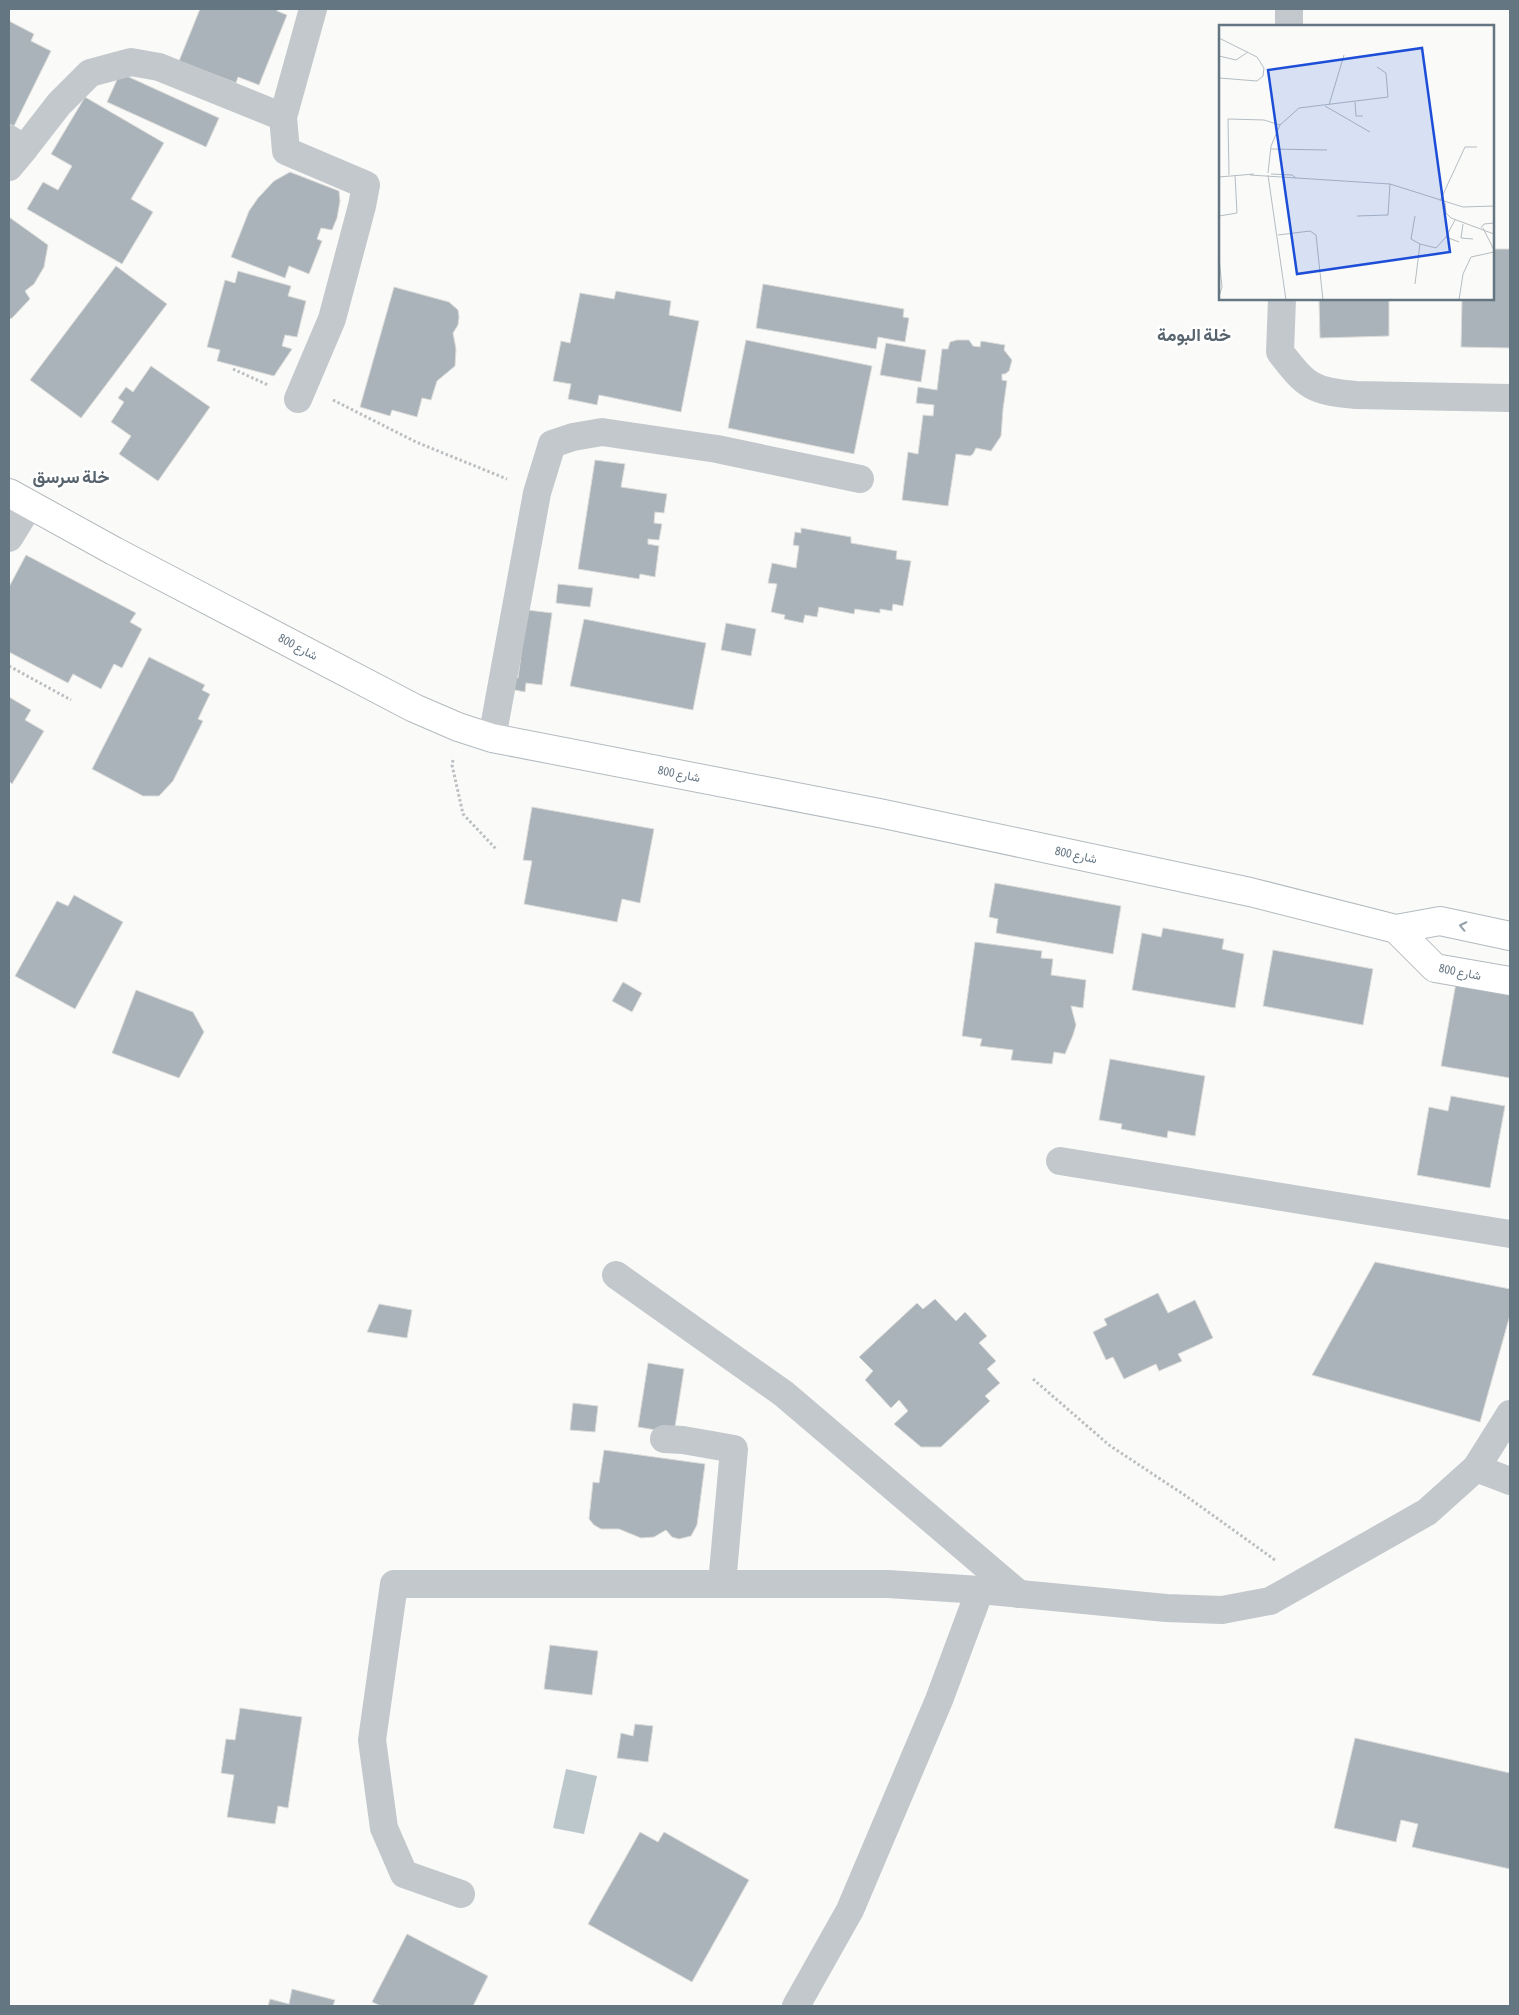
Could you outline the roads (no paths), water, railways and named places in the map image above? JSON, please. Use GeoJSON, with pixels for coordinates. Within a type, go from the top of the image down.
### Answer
{"type":"FeatureCollection","features":[{"type":"Feature","properties":{"kind":"main road","name":"شارع 800"},"geometry":{"type":"LineString","coordinates":[[20,498],[114,550],[414,708],[458,727],[492,738],[884,814],[1250,892],[1396,929],[1440,921],[1510,936]]}},
{"type":"Feature","properties":{"kind":"main road","name":"شارع 800"},"geometry":{"type":"LineString","coordinates":[[1396,929],[1435,968],[1510,981]]}},
{"type":"Feature","properties":{"kind":"street"},"geometry":{"type":"LineString","coordinates":[[298,399],[332,320],[366,185],[286,151],[282,116],[313,9]]}},
{"type":"Feature","properties":{"kind":"street"},"geometry":{"type":"LineString","coordinates":[[1289,9],[1289,25]]}},
{"type":"Feature","properties":{"kind":"street"},"geometry":{"type":"LineString","coordinates":[[14,152],[90,73],[131,62],[159,67],[282,116]]}},
{"type":"Feature","properties":{"kind":"street"},"geometry":{"type":"LineString","coordinates":[[1282,300],[1280,352],[1305,383],[1315,388],[1332,393],[1356,395],[1510,398]]}},
{"type":"Feature","properties":{"kind":"street"},"geometry":{"type":"LineString","coordinates":[[492,738],[537,493],[552,444],[574,437],[602,432],[716,449],[860,479]]}},
{"type":"Feature","properties":{"kind":"street"},"geometry":{"type":"LineString","coordinates":[[9,538],[20,498]]}},
{"type":"Feature","properties":{"kind":"street"},"geometry":{"type":"LineString","coordinates":[[1060,1161],[1510,1234]]}},
{"type":"Feature","properties":{"kind":"street"},"geometry":{"type":"LineString","coordinates":[[616,1275],[784,1394],[1019,1594]]}},
{"type":"Feature","properties":{"kind":"street"},"geometry":{"type":"LineString","coordinates":[[460,1894],[404,1874],[384,1828],[372,1740],[394,1584],[888,1584],[980,1590],[1166,1608],[1222,1610],[1270,1601],[1427,1512],[1476,1468],[1510,1414]]}},
{"type":"Feature","properties":{"kind":"street"},"geometry":{"type":"LineString","coordinates":[[664,1439],[683,1440],[734,1449],[722,1584]]}},
{"type":"Feature","properties":{"kind":"street"},"geometry":{"type":"LineString","coordinates":[[1476,1468],[1510,1482]]}},
{"type":"Feature","properties":{"kind":"street"},"geometry":{"type":"LineString","coordinates":[[796,2006],[850,1910],[939,1700],[980,1590]]}},
{"type":"Feature","properties":{"kind":"district","name":"خلة البومة"},"geometry":{"type":"Point","coordinates":[1194,334]}},
{"type":"Feature","properties":{"kind":"district","name":"خلة سرسق"},"geometry":{"type":"Point","coordinates":[71,476]}}]}
